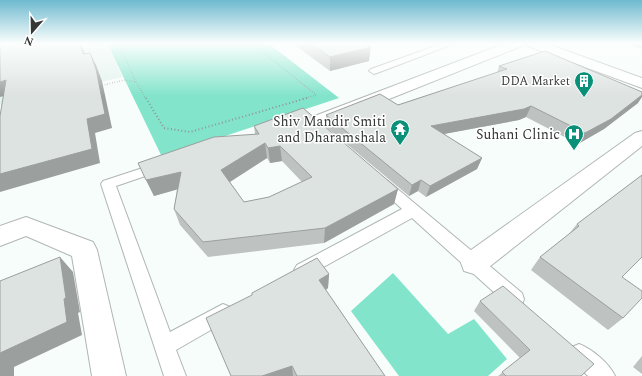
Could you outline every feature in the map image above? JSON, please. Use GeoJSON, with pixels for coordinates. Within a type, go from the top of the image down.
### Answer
{"type":"FeatureCollection","features":[{"type":"Feature","properties":{"kind":"street"},"geometry":{"type":"LineString","coordinates":[[316,124],[474,61]]}},
{"type":"Feature","properties":{"kind":"street"},"geometry":{"type":"LineString","coordinates":[[580,61],[642,83]]}},
{"type":"Feature","properties":{"kind":"street"},"geometry":{"type":"LineString","coordinates":[[603,61],[642,74]]}},
{"type":"Feature","properties":{"kind":"street"},"geometry":{"type":"LineString","coordinates":[[474,263],[642,137]]}},
{"type":"Feature","properties":{"kind":"street"},"geometry":{"type":"LineString","coordinates":[[0,236],[26,226],[84,250],[108,376]]}},
{"type":"Feature","properties":{"kind":"lane"},"geometry":{"type":"LineString","coordinates":[[374,71],[403,61]]}},
{"type":"Feature","properties":{"kind":"lane"},"geometry":{"type":"LineString","coordinates":[[174,162],[108,184],[174,376]]}},
{"type":"Feature","properties":{"kind":"lane"},"geometry":{"type":"LineString","coordinates":[[372,175],[527,309]]}},
{"type":"Feature","properties":{"kind":"lane"},"geometry":{"type":"LineString","coordinates":[[289,277],[413,210]]}},
{"type":"Feature","properties":{"kind":"lane"},"geometry":{"type":"LineString","coordinates":[[164,346],[241,304]]}},
{"type":"Feature","properties":{"kind":"lane"},"geometry":{"type":"LineString","coordinates":[[569,345],[604,376]]}},
{"type":"Feature","properties":{"kind":"path"},"geometry":{"type":"LineString","coordinates":[[126,61],[136,82],[164,128],[190,132],[316,95],[274,61]]}},
{"type":"Feature","properties":{"kind":"path"},"geometry":{"type":"LineString","coordinates":[[95,88],[124,80],[136,82]]}},
{"type":"Feature","properties":{"kind":"shaded area"},"geometry":{"type":"Polygon","coordinates":[[[0,61],[115,61],[122,77],[0,105],[0,61]]]}},
{"type":"Feature","properties":{"kind":"green space"},"geometry":{"type":"Polygon","coordinates":[[[115,61],[291,61],[339,98],[162,157],[115,61]]]}},
{"type":"Feature","properties":{"kind":"green space"},"geometry":{"type":"Polygon","coordinates":[[[393,273],[448,334],[474,319],[507,359],[488,376],[399,376],[351,311],[393,273]]]}},
{"type":"Feature","properties":{"kind":"building"},"geometry":{"type":"Polygon","coordinates":[[[0,61],[93,61],[96,69],[105,114],[87,119],[92,149],[0,174],[0,116],[6,80],[0,82],[0,61]]]}},
{"type":"Feature","properties":{"kind":"building"},"geometry":{"type":"Polygon","coordinates":[[[516,61],[568,61],[642,92],[642,95],[611,119],[585,133],[531,106],[524,109],[431,126],[482,158],[430,186],[421,180],[412,185],[326,115],[380,94],[398,105],[507,69],[499,66],[516,61]]]}},
{"type":"Feature","properties":{"kind":"building"},"geometry":{"type":"Polygon","coordinates":[[[303,108],[398,189],[325,228],[203,242],[174,209],[181,172],[146,180],[138,163],[214,137],[259,134],[254,126],[303,108]],[[265,143],[221,170],[244,202],[269,197],[312,177],[280,146],[268,148],[265,143]]]}},
{"type":"Feature","properties":{"kind":"building"},"geometry":{"type":"Polygon","coordinates":[[[642,175],[642,257],[622,277],[642,291],[642,298],[623,318],[540,257],[579,226],[577,224],[642,175]]]}},
{"type":"Feature","properties":{"kind":"building"},"geometry":{"type":"Polygon","coordinates":[[[60,257],[66,298],[64,299],[67,322],[0,353],[0,281],[60,257]]]}},
{"type":"Feature","properties":{"kind":"building"},"geometry":{"type":"Polygon","coordinates":[[[317,258],[329,274],[319,280],[385,376],[297,376],[292,366],[262,376],[231,376],[206,318],[252,295],[252,293],[317,258]]]}},
{"type":"Feature","properties":{"kind":"building"},"geometry":{"type":"Polygon","coordinates":[[[503,286],[594,364],[581,376],[506,376],[502,372],[530,350],[480,301],[503,286]]]}},
{"type":"Feature","properties":{"kind":"place","name":"DDA Market"},"geometry":{"type":"Point","coordinates":[584,98]}},
{"type":"Feature","properties":{"kind":"place","name":"Shiv Mandir Smiti and Dharamshala"},"geometry":{"type":"Point","coordinates":[400,146]}},
{"type":"Feature","properties":{"kind":"place","name":"Suhani Clinic"},"geometry":{"type":"Point","coordinates":[574,151]}}]}
